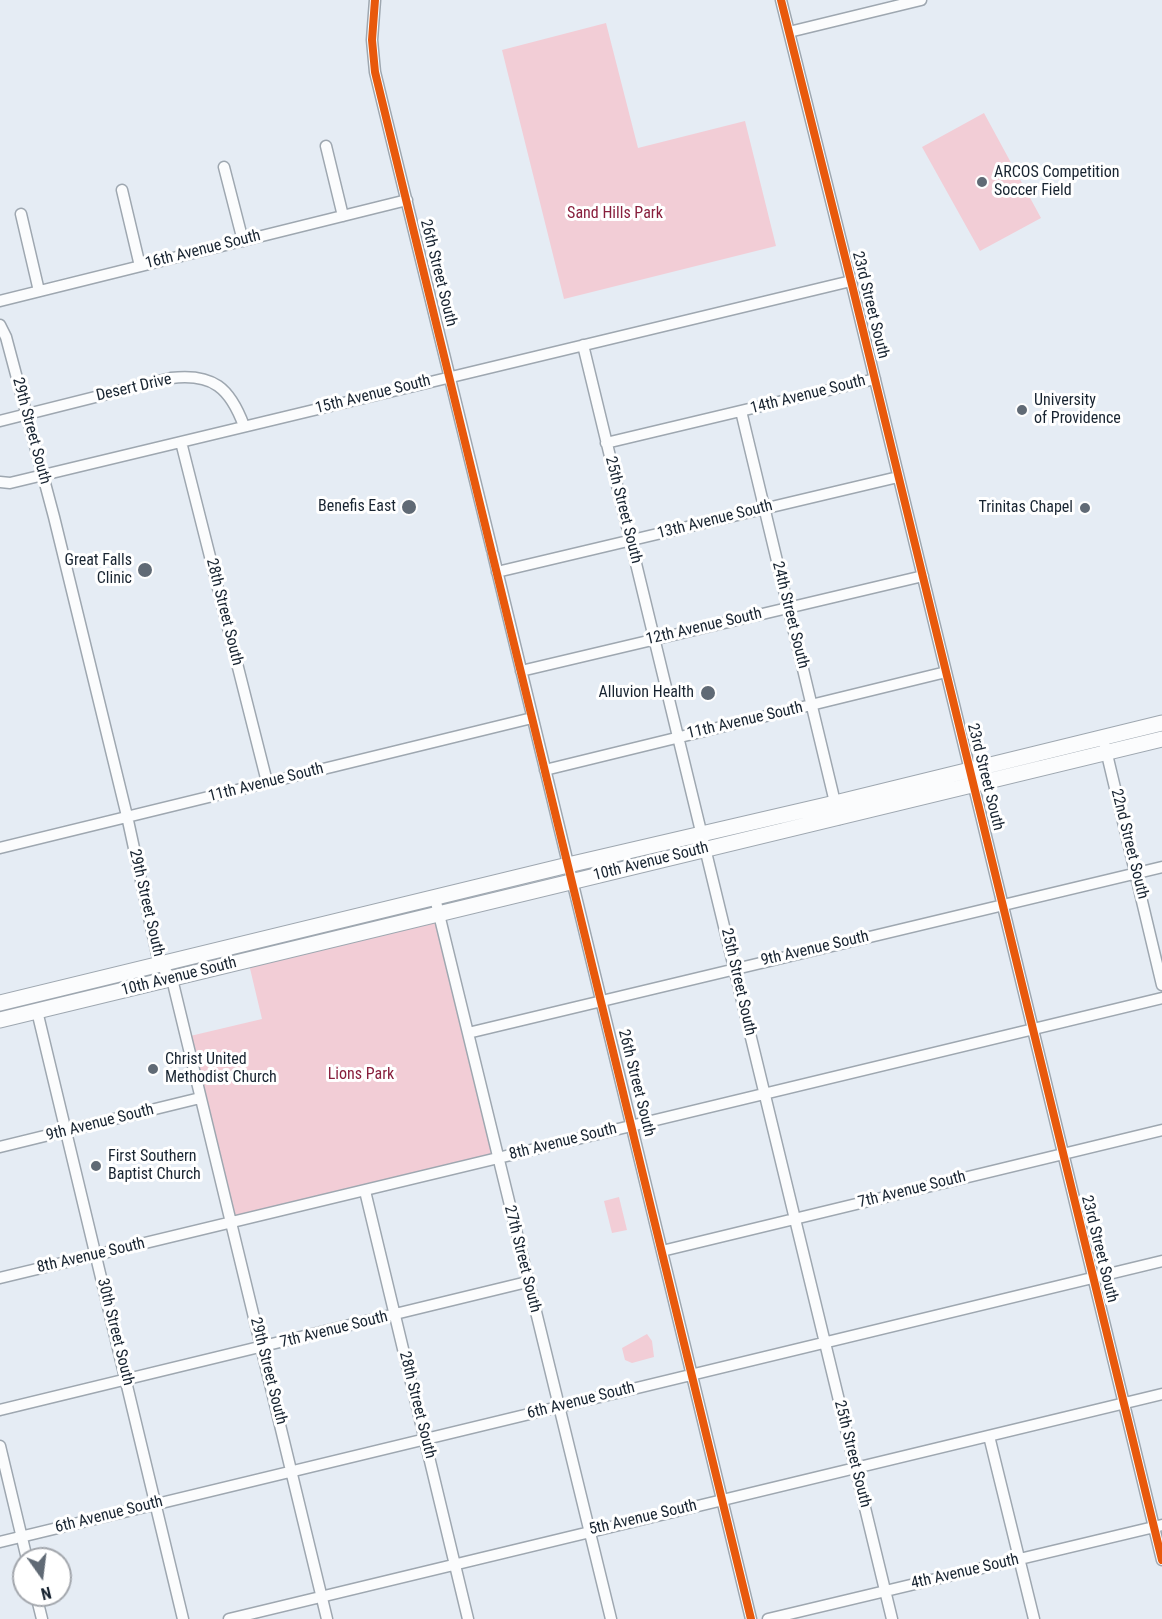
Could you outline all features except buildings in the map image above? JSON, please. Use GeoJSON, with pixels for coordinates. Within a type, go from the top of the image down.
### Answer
{"type":"FeatureCollection","features":[{"type":"Feature","properties":{"kind":"highway","name":"10th Avenue South"},"geometry":{"type":"LineString","coordinates":[[0,1003],[568,865],[839,819],[973,786],[1105,745],[1162,723]]}},
{"type":"Feature","properties":{"kind":"highway","name":"10th Avenue South"},"geometry":{"type":"LineString","coordinates":[[0,1020],[572,881],[835,803],[969,770],[1105,745],[1162,739]]}},
{"type":"Feature","properties":{"kind":"street","name":"26th Street South"},"geometry":{"type":"LineString","coordinates":[[375,0],[372,40],[375,72],[751,1619]]}},
{"type":"Feature","properties":{"kind":"street","name":"23rd Street South"},"geometry":{"type":"LineString","coordinates":[[781,0],[1033,1028],[1122,1403],[1158,1526],[1162,1560]]}},
{"type":"Feature","properties":{"kind":"street"},"geometry":{"type":"LineString","coordinates":[[789,32],[921,0]]}},
{"type":"Feature","properties":{"kind":"street"},"geometry":{"type":"LineString","coordinates":[[326,146],[343,216]]}},
{"type":"Feature","properties":{"kind":"street"},"geometry":{"type":"LineString","coordinates":[[224,167],[243,241]]}},
{"type":"Feature","properties":{"kind":"street"},"geometry":{"type":"LineString","coordinates":[[122,190],[140,266]]}},
{"type":"Feature","properties":{"kind":"street","name":"16th Avenue South"},"geometry":{"type":"LineString","coordinates":[[0,301],[407,200]]}},
{"type":"Feature","properties":{"kind":"street"},"geometry":{"type":"LineString","coordinates":[[21,214],[39,291]]}},
{"type":"Feature","properties":{"kind":"street","name":"15th Avenue South"},"geometry":{"type":"LineString","coordinates":[[0,482],[9,483],[851,281]]}},
{"type":"Feature","properties":{"kind":"street","name":"29th Street South"},"geometry":{"type":"LineString","coordinates":[[0,325],[6,337],[54,517],[127,816],[159,963],[172,979],[327,1619]]}},
{"type":"Feature","properties":{"kind":"street","name":"25th Street South"},"geometry":{"type":"LineString","coordinates":[[583,345],[892,1619]]}},
{"type":"Feature","properties":{"kind":"street","name":"Desert Drive"},"geometry":{"type":"LineString","coordinates":[[0,421],[171,378],[188,376],[205,378],[219,386],[237,407],[244,426]]}},
{"type":"Feature","properties":{"kind":"street","name":"14th Avenue South"},"geometry":{"type":"LineString","coordinates":[[606,443],[875,379]]}},
{"type":"Feature","properties":{"kind":"street","name":"24th Street South"},"geometry":{"type":"LineString","coordinates":[[741,411],[839,819]]}},
{"type":"Feature","properties":{"kind":"street","name":"28th Street South"},"geometry":{"type":"LineString","coordinates":[[181,442],[267,782]]}},
{"type":"Feature","properties":{"kind":"street","name":"13th Avenue South"},"geometry":{"type":"LineString","coordinates":[[497,572],[898,477]]}},
{"type":"Feature","properties":{"kind":"street","name":"12th Avenue South"},"geometry":{"type":"LineString","coordinates":[[521,671],[923,576]]}},
{"type":"Feature","properties":{"kind":"street","name":"11th Avenue South"},"geometry":{"type":"LineString","coordinates":[[545,770],[946,672]]}},
{"type":"Feature","properties":{"kind":"street","name":"11th Avenue South"},"geometry":{"type":"LineString","coordinates":[[0,848],[532,718]]}},
{"type":"Feature","properties":{"kind":"street","name":"22nd Street South"},"geometry":{"type":"LineString","coordinates":[[1105,745],[1162,985]]}},
{"type":"Feature","properties":{"kind":"street","name":"9th Avenue South"},"geometry":{"type":"LineString","coordinates":[[468,1033],[1162,867]]}},
{"type":"Feature","properties":{"kind":"street","name":"27th Street South"},"geometry":{"type":"LineString","coordinates":[[435,898],[610,1619]]}},
{"type":"Feature","properties":{"kind":"street","name":"8th Avenue South"},"geometry":{"type":"LineString","coordinates":[[0,1278],[1162,998]]}},
{"type":"Feature","properties":{"kind":"street","name":"30th Street South"},"geometry":{"type":"LineString","coordinates":[[37,1011],[183,1619]]}},
{"type":"Feature","properties":{"kind":"street","name":"9th Avenue South"},"geometry":{"type":"LineString","coordinates":[[0,1147],[200,1098]]}},
{"type":"Feature","properties":{"kind":"street","name":"7th Avenue South"},"geometry":{"type":"LineString","coordinates":[[662,1251],[1162,1130]]}},
{"type":"Feature","properties":{"kind":"street","name":"28th Street South"},"geometry":{"type":"LineString","coordinates":[[365,1191],[468,1619]]}},
{"type":"Feature","properties":{"kind":"street","name":"6th Avenue South"},"geometry":{"type":"LineString","coordinates":[[0,1542],[1162,1261]]}},
{"type":"Feature","properties":{"kind":"street","name":"7th Avenue South"},"geometry":{"type":"LineString","coordinates":[[0,1410],[527,1282]]}},
{"type":"Feature","properties":{"kind":"street","name":"5th Avenue South"},"geometry":{"type":"LineString","coordinates":[[228,1619],[854,1466],[1162,1394]]}},
{"type":"Feature","properties":{"kind":"street"},"geometry":{"type":"LineString","coordinates":[[988,1436],[1034,1619]]}},
{"type":"Feature","properties":{"kind":"street"},"geometry":{"type":"LineString","coordinates":[[0,1446],[24,1547]]}},
{"type":"Feature","properties":{"kind":"street","name":"4th Avenue South"},"geometry":{"type":"LineString","coordinates":[[768,1619],[1158,1526]]}},
{"type":"Feature","properties":{"kind":"green space","name":"Sand Hills Park"},"geometry":{"type":"Polygon","coordinates":[[[606,23],[638,148],[745,121],[776,246],[564,299],[502,50],[606,23]]]}},
{"type":"Feature","properties":{"kind":"green space","name":"ARCOS Competition Soccer Field"},"geometry":{"type":"Polygon","coordinates":[[[984,113],[1041,218],[980,251],[922,147],[984,113]]]}},
{"type":"Feature","properties":{"kind":"green space","name":"Lions Park"},"geometry":{"type":"Polygon","coordinates":[[[440,913],[499,1158],[231,1223],[186,1037],[262,1019],[248,960],[440,913]]]}},
{"type":"Feature","properties":{"kind":"green space"},"geometry":{"type":"Polygon","coordinates":[[[619,1197],[627,1230],[612,1233],[604,1201],[619,1197]]]}},
{"type":"Feature","properties":{"kind":"green space"},"geometry":{"type":"Polygon","coordinates":[[[647,1334],[652,1341],[654,1357],[632,1363],[625,1360],[622,1348],[647,1334]]]}},
{"type":"Feature","properties":{"kind":"cycle path"},"geometry":{"type":"LineString","coordinates":[[375,0],[372,40],[375,72],[751,1619]]}},
{"type":"Feature","properties":{"kind":"cycle path"},"geometry":{"type":"LineString","coordinates":[[781,0],[1162,1560]]}},
{"type":"Feature","properties":{"kind":"place","name":"ARCOS Competition Soccer Field"},"geometry":{"type":"Point","coordinates":[982,182]}},
{"type":"Feature","properties":{"kind":"place","name":"University of Providence"},"geometry":{"type":"Point","coordinates":[1022,410]}},
{"type":"Feature","properties":{"kind":"place","name":"Benefis East"},"geometry":{"type":"Point","coordinates":[409,507]}},
{"type":"Feature","properties":{"kind":"place","name":"Trinitas Chapel"},"geometry":{"type":"Point","coordinates":[1085,508]}},
{"type":"Feature","properties":{"kind":"place","name":"Great Falls Clinic"},"geometry":{"type":"Point","coordinates":[145,570]}},
{"type":"Feature","properties":{"kind":"place","name":"Alluvion Health"},"geometry":{"type":"Point","coordinates":[708,693]}},
{"type":"Feature","properties":{"kind":"place","name":"Christ United Methodist Church"},"geometry":{"type":"Point","coordinates":[153,1069]}},
{"type":"Feature","properties":{"kind":"place","name":"First Southern Baptist Church"},"geometry":{"type":"Point","coordinates":[96,1166]}}]}
